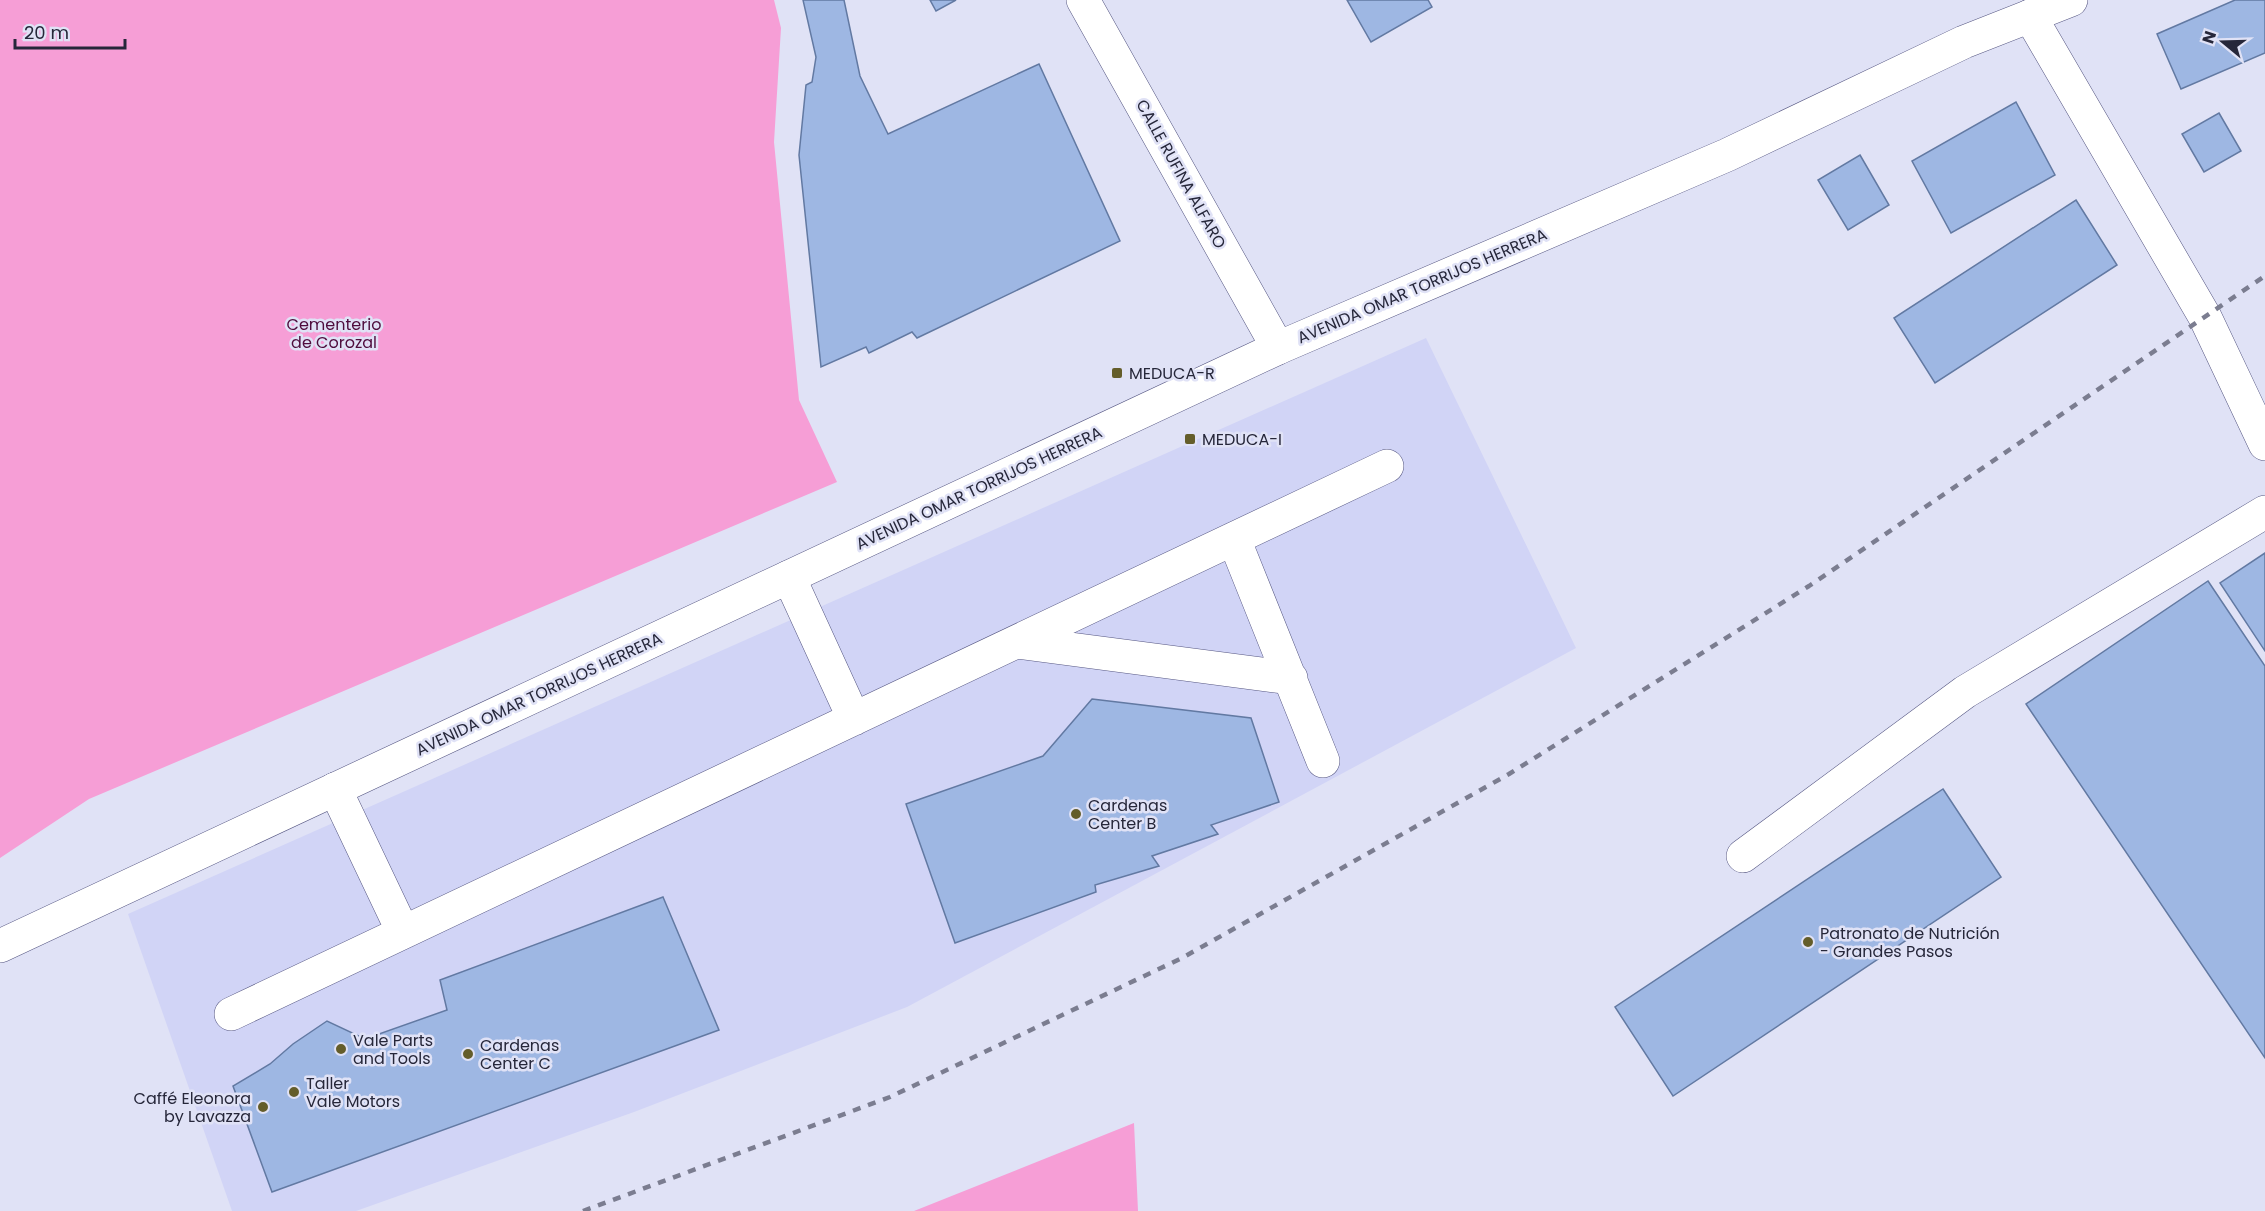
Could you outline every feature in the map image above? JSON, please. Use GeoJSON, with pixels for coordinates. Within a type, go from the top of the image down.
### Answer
{"type":"FeatureCollection","features":[{"type":"Feature","properties":{"kind":"main road","name":"CALLE RUFINA ALFARO"},"geometry":{"type":"LineString","coordinates":[[1083,0],[1278,348]]}},
{"type":"Feature","properties":{"kind":"main road","name":"AVENIDA OMAR TORRIJOS HERRERA"},"geometry":{"type":"LineString","coordinates":[[0,946],[1278,348],[1727,155],[1964,42],[2029,8],[2071,0]]}},
{"type":"Feature","properties":{"kind":"main road"},"geometry":{"type":"LineString","coordinates":[[2029,8],[2205,317],[2265,444]]}},
{"type":"Feature","properties":{"kind":"main road"},"geometry":{"type":"LineString","coordinates":[[231,1014],[1387,466]]}},
{"type":"Feature","properties":{"kind":"main road"},"geometry":{"type":"LineString","coordinates":[[1743,856],[1965,692],[2265,512]]}},
{"type":"Feature","properties":{"kind":"main road"},"geometry":{"type":"LineString","coordinates":[[1234,539],[1323,761]]}},
{"type":"Feature","properties":{"kind":"main road"},"geometry":{"type":"LineString","coordinates":[[789,577],[854,719]]}},
{"type":"Feature","properties":{"kind":"main road"},"geometry":{"type":"LineString","coordinates":[[1017,642],[1291,678]]}},
{"type":"Feature","properties":{"kind":"main road"},"geometry":{"type":"LineString","coordinates":[[335,789],[403,932]]}},
{"type":"Feature","properties":{"kind":"shaded area"},"geometry":{"type":"Polygon","coordinates":[[[1426,338],[1576,648],[907,1007],[634,1112],[356,1211],[232,1211],[128,914],[1426,338]]]}},
{"type":"Feature","properties":{"kind":"green space","name":"Cementerio de Corozal"},"geometry":{"type":"Polygon","coordinates":[[[0,0],[774,0],[781,28],[774,142],[799,400],[837,482],[89,799],[0,858],[0,0]]]}},
{"type":"Feature","properties":{"kind":"green space"},"geometry":{"type":"Polygon","coordinates":[[[1134,1123],[1138,1211],[914,1211],[1134,1123]]]}},
{"type":"Feature","properties":{"kind":"building"},"geometry":{"type":"Polygon","coordinates":[[[803,0],[844,0],[860,76],[888,134],[1039,64],[1120,241],[917,338],[912,332],[869,353],[866,347],[821,367],[799,155],[806,85],[812,82],[816,57],[803,0]]]}},
{"type":"Feature","properties":{"kind":"building"},"geometry":{"type":"Polygon","coordinates":[[[930,0],[956,0],[936,11],[930,0]]]}},
{"type":"Feature","properties":{"kind":"building"},"geometry":{"type":"Polygon","coordinates":[[[1347,0],[1428,0],[1432,7],[1371,42],[1347,0]]]}},
{"type":"Feature","properties":{"kind":"building"},"geometry":{"type":"Polygon","coordinates":[[[2235,0],[2265,0],[2265,53],[2181,89],[2157,34],[2235,0]]]}},
{"type":"Feature","properties":{"kind":"building"},"geometry":{"type":"Polygon","coordinates":[[[2016,102],[2055,175],[1951,233],[1912,161],[2016,102]]]}},
{"type":"Feature","properties":{"kind":"building"},"geometry":{"type":"Polygon","coordinates":[[[2219,113],[2241,151],[2204,172],[2182,134],[2219,113]]]}},
{"type":"Feature","properties":{"kind":"building"},"geometry":{"type":"Polygon","coordinates":[[[1860,155],[1889,205],[1848,230],[1818,180],[1860,155]]]}},
{"type":"Feature","properties":{"kind":"building"},"geometry":{"type":"Polygon","coordinates":[[[2076,200],[2117,265],[1935,383],[1894,318],[2076,200]]]}},
{"type":"Feature","properties":{"kind":"building"},"geometry":{"type":"Polygon","coordinates":[[[2265,553],[2265,651],[2220,583],[2265,553]]]}},
{"type":"Feature","properties":{"kind":"building"},"geometry":{"type":"Polygon","coordinates":[[[2208,581],[2265,666],[2265,1058],[2026,704],[2208,581]]]}},
{"type":"Feature","properties":{"kind":"building","name":"Cardenas Center B"},"geometry":{"type":"Polygon","coordinates":[[[1092,699],[1251,718],[1279,802],[1211,825],[1218,834],[1152,856],[1159,866],[1095,885],[1096,892],[955,943],[906,804],[1043,756],[1092,699]]]}},
{"type":"Feature","properties":{"kind":"building","name":"Patronato de Nutrición - Grandes Pasos"},"geometry":{"type":"Polygon","coordinates":[[[1943,789],[2001,877],[1673,1096],[1615,1007],[1943,789]]]}},
{"type":"Feature","properties":{"kind":"building","name":"Cardenas Center C"},"geometry":{"type":"Polygon","coordinates":[[[663,897],[719,1030],[272,1192],[233,1086],[270,1064],[293,1044],[327,1021],[365,1039],[447,1010],[440,980],[663,897]]]}},
{"type":"Feature","properties":{"kind":"railway"},"geometry":{"type":"LineString","coordinates":[[583,1211],[890,1097],[1182,958],[1509,774],[1809,586],[2265,276]]}},
{"type":"Feature","properties":{"kind":"place","name":"MEDUCA-R"},"geometry":{"type":"Point","coordinates":[1117,373]}},
{"type":"Feature","properties":{"kind":"place","name":"MEDUCA-I"},"geometry":{"type":"Point","coordinates":[1190,439]}},
{"type":"Feature","properties":{"kind":"place","name":"Cardenas Center B"},"geometry":{"type":"Point","coordinates":[1076,814]}},
{"type":"Feature","properties":{"kind":"place","name":"Patronato de Nutrición - Grandes Pasos"},"geometry":{"type":"Point","coordinates":[1808,942]}},
{"type":"Feature","properties":{"kind":"place","name":"Vale Parts and Tools"},"geometry":{"type":"Point","coordinates":[341,1049]}},
{"type":"Feature","properties":{"kind":"place","name":"Cardenas Center C"},"geometry":{"type":"Point","coordinates":[468,1054]}},
{"type":"Feature","properties":{"kind":"place","name":"Taller Vale Motors"},"geometry":{"type":"Point","coordinates":[294,1092]}},
{"type":"Feature","properties":{"kind":"place","name":"Caffé Eleonora by Lavazza"},"geometry":{"type":"Point","coordinates":[263,1107]}}]}
